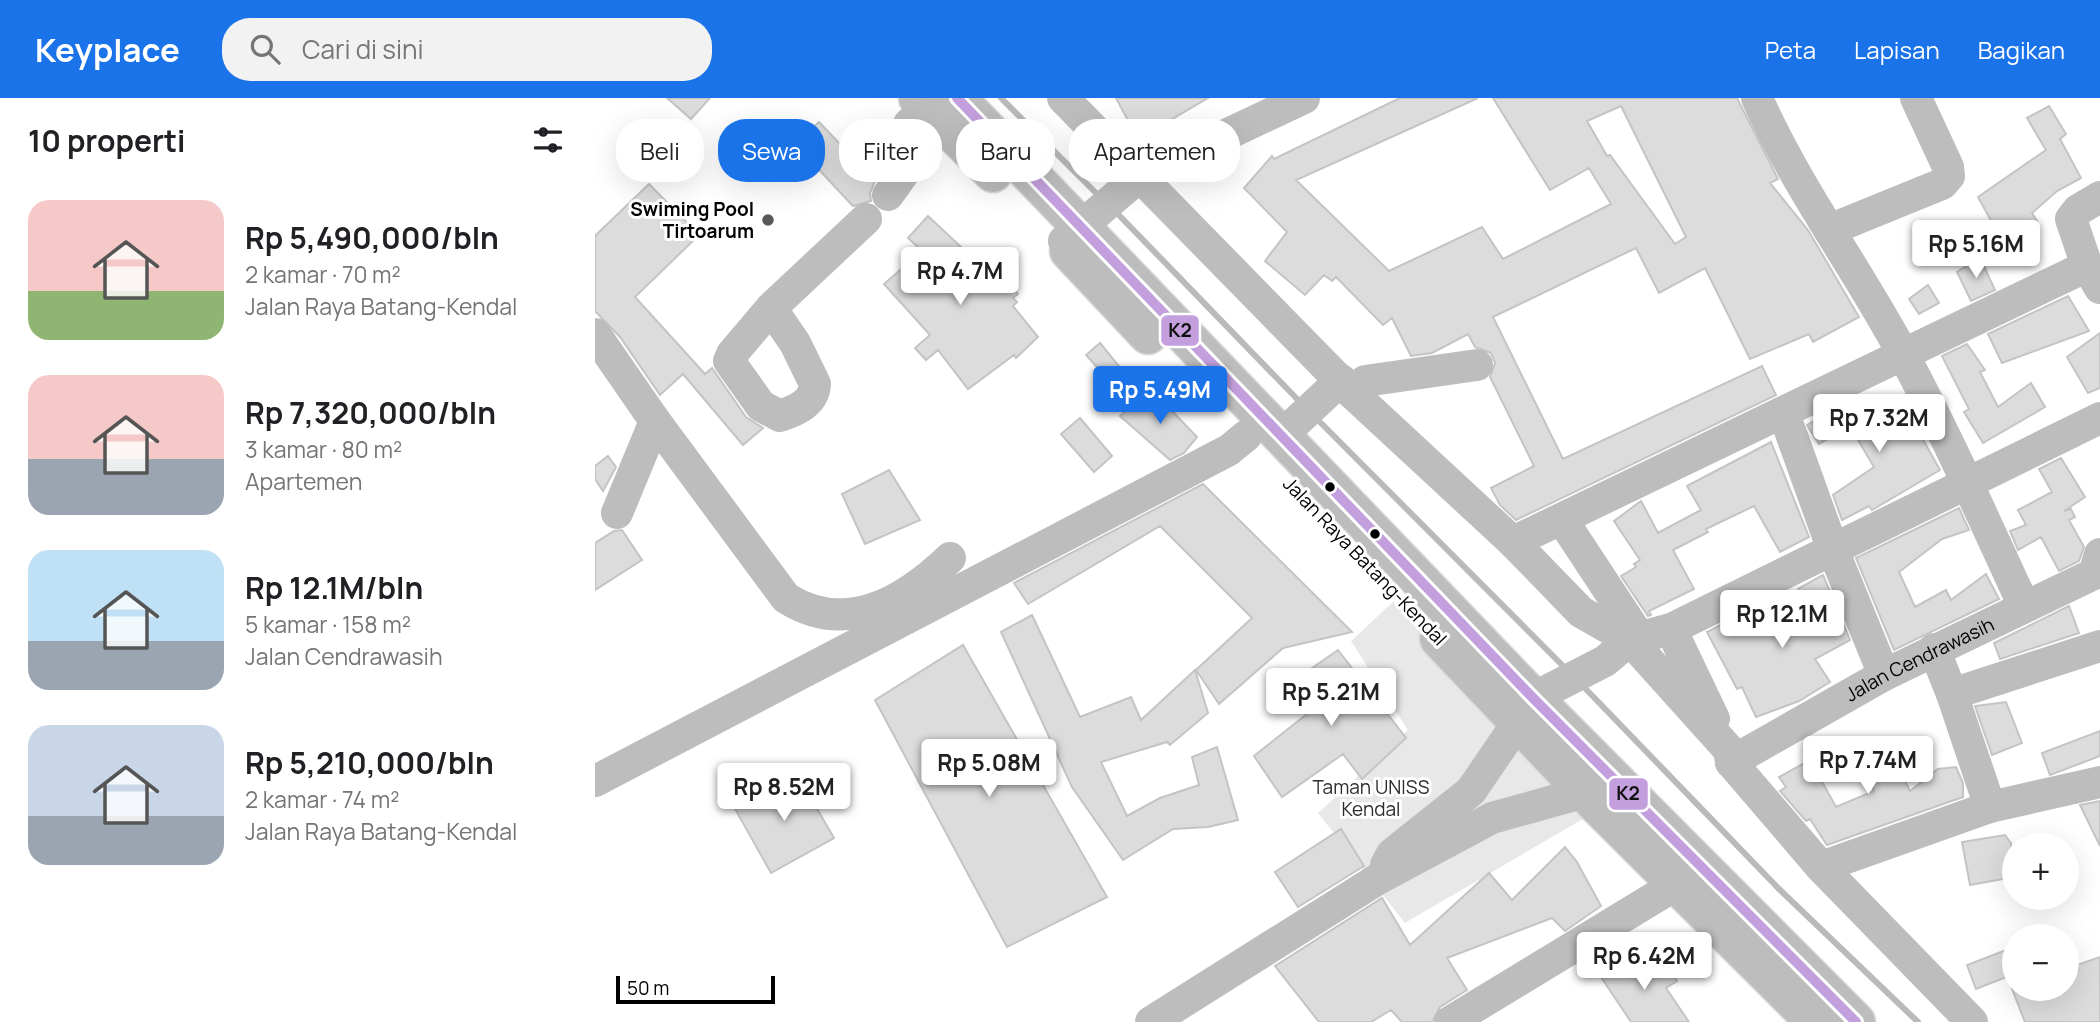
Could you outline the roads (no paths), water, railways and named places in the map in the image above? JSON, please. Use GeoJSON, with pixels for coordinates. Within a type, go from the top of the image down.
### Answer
{"type":"FeatureCollection","features":[{"type":"Feature","properties":{"kind":"highway","name":"Jalan Raya Batang-Kendal"},"geometry":{"type":"LineString","coordinates":[[934,101],[1080,226],[1276,429],[1526,710],[1689,876],[1815,1022]]}},
{"type":"Feature","properties":{"kind":"highway","name":"Jalan Raya Batang-Kendal"},"geometry":{"type":"LineString","coordinates":[[1526,710],[1584,792],[1689,876],[1856,1022]]}},
{"type":"Feature","properties":{"kind":"street"},"geometry":{"type":"LineString","coordinates":[[1063,98],[1082,119]]}},
{"type":"Feature","properties":{"kind":"street"},"geometry":{"type":"LineString","coordinates":[[1240,128],[1304,98]]}},
{"type":"Feature","properties":{"kind":"street"},"geometry":{"type":"LineString","coordinates":[[1757,98],[1829,230],[1904,355],[2024,606]]}},
{"type":"Feature","properties":{"kind":"street"},"geometry":{"type":"LineString","coordinates":[[1829,230],[1941,184],[1949,176],[1948,167],[1916,98]]}},
{"type":"Feature","properties":{"kind":"street"},"geometry":{"type":"LineString","coordinates":[[888,195],[903,174],[908,157],[905,137],[909,124],[934,101]]}},
{"type":"Feature","properties":{"kind":"street"},"geometry":{"type":"LineString","coordinates":[[1080,226],[1131,182]]}},
{"type":"Feature","properties":{"kind":"street"},"geometry":{"type":"LineString","coordinates":[[1140,182],[1341,387],[1513,542],[1581,612],[1635,639]]}},
{"type":"Feature","properties":{"kind":"street"},"geometry":{"type":"LineString","coordinates":[[1513,542],[1563,521],[1904,355],[2093,277],[2071,219],[2078,210],[2100,197]]}},
{"type":"Feature","properties":{"kind":"street"},"geometry":{"type":"LineString","coordinates":[[771,309],[866,219]]}},
{"type":"Feature","properties":{"kind":"street"},"geometry":{"type":"LineString","coordinates":[[595,334],[773,585],[804,609],[829,617],[880,607],[922,582],[950,558]]}},
{"type":"Feature","properties":{"kind":"street"},"geometry":{"type":"LineString","coordinates":[[595,781],[1229,450],[1276,429],[1341,387],[1477,365]]}},
{"type":"Feature","properties":{"kind":"street"},"geometry":{"type":"LineString","coordinates":[[1784,414],[1833,550],[1884,675]]}},
{"type":"Feature","properties":{"kind":"street"},"geometry":{"type":"LineString","coordinates":[[1378,879],[1392,854],[1471,791],[1526,710],[1568,680],[1605,661],[1635,639],[1671,629],[2100,418]]}},
{"type":"Feature","properties":{"kind":"street"},"geometry":{"type":"LineString","coordinates":[[617,513],[655,421]]}},
{"type":"Feature","properties":{"kind":"street"},"geometry":{"type":"LineString","coordinates":[[1563,521],[1635,639],[1730,756],[1821,867],[1972,1022]]}},
{"type":"Feature","properties":{"kind":"street","name":"Jalan Cendrawasih"},"geometry":{"type":"LineString","coordinates":[[1730,756],[1934,649],[2098,569]]}},
{"type":"Feature","properties":{"kind":"street"},"geometry":{"type":"LineString","coordinates":[[1671,629],[1730,756]]}},
{"type":"Feature","properties":{"kind":"street"},"geometry":{"type":"LineString","coordinates":[[1952,694],[2100,646]]}},
{"type":"Feature","properties":{"kind":"street"},"geometry":{"type":"LineString","coordinates":[[1934,649],[1990,807]]}},
{"type":"Feature","properties":{"kind":"street"},"geometry":{"type":"LineString","coordinates":[[1821,867],[1990,807],[2100,782]]}},
{"type":"Feature","properties":{"kind":"street"},"geometry":{"type":"LineString","coordinates":[[1471,791],[1492,818]]}},
{"type":"Feature","properties":{"kind":"street"},"geometry":{"type":"LineString","coordinates":[[1151,1022],[1378,879],[1492,818],[1584,792]]}},
{"type":"Feature","properties":{"kind":"street"},"geometry":{"type":"LineString","coordinates":[[1450,1022],[1689,876]]}},
{"type":"Feature","properties":{"kind":"waterway"},"geometry":{"type":"LineString","coordinates":[[1001,98],[1101,198]]}},
{"type":"Feature","properties":{"kind":"waterway"},"geometry":{"type":"LineString","coordinates":[[1114,210],[1301,403]]}},
{"type":"Feature","properties":{"kind":"waterway"},"geometry":{"type":"LineString","coordinates":[[1314,416],[1568,671]]}},
{"type":"Feature","properties":{"kind":"waterway"},"geometry":{"type":"LineString","coordinates":[[1581,684],[1778,888],[1918,1022]]}},
{"type":"Feature","properties":{"kind":"place","name":"Swiming Pool Tirtoarum"},"geometry":{"type":"Point","coordinates":[768,220]}},
{"type":"Feature","properties":{"kind":"park label","name":"Taman UNISS Kendal"},"geometry":{"type":"Point","coordinates":[1371,798]}}]}
